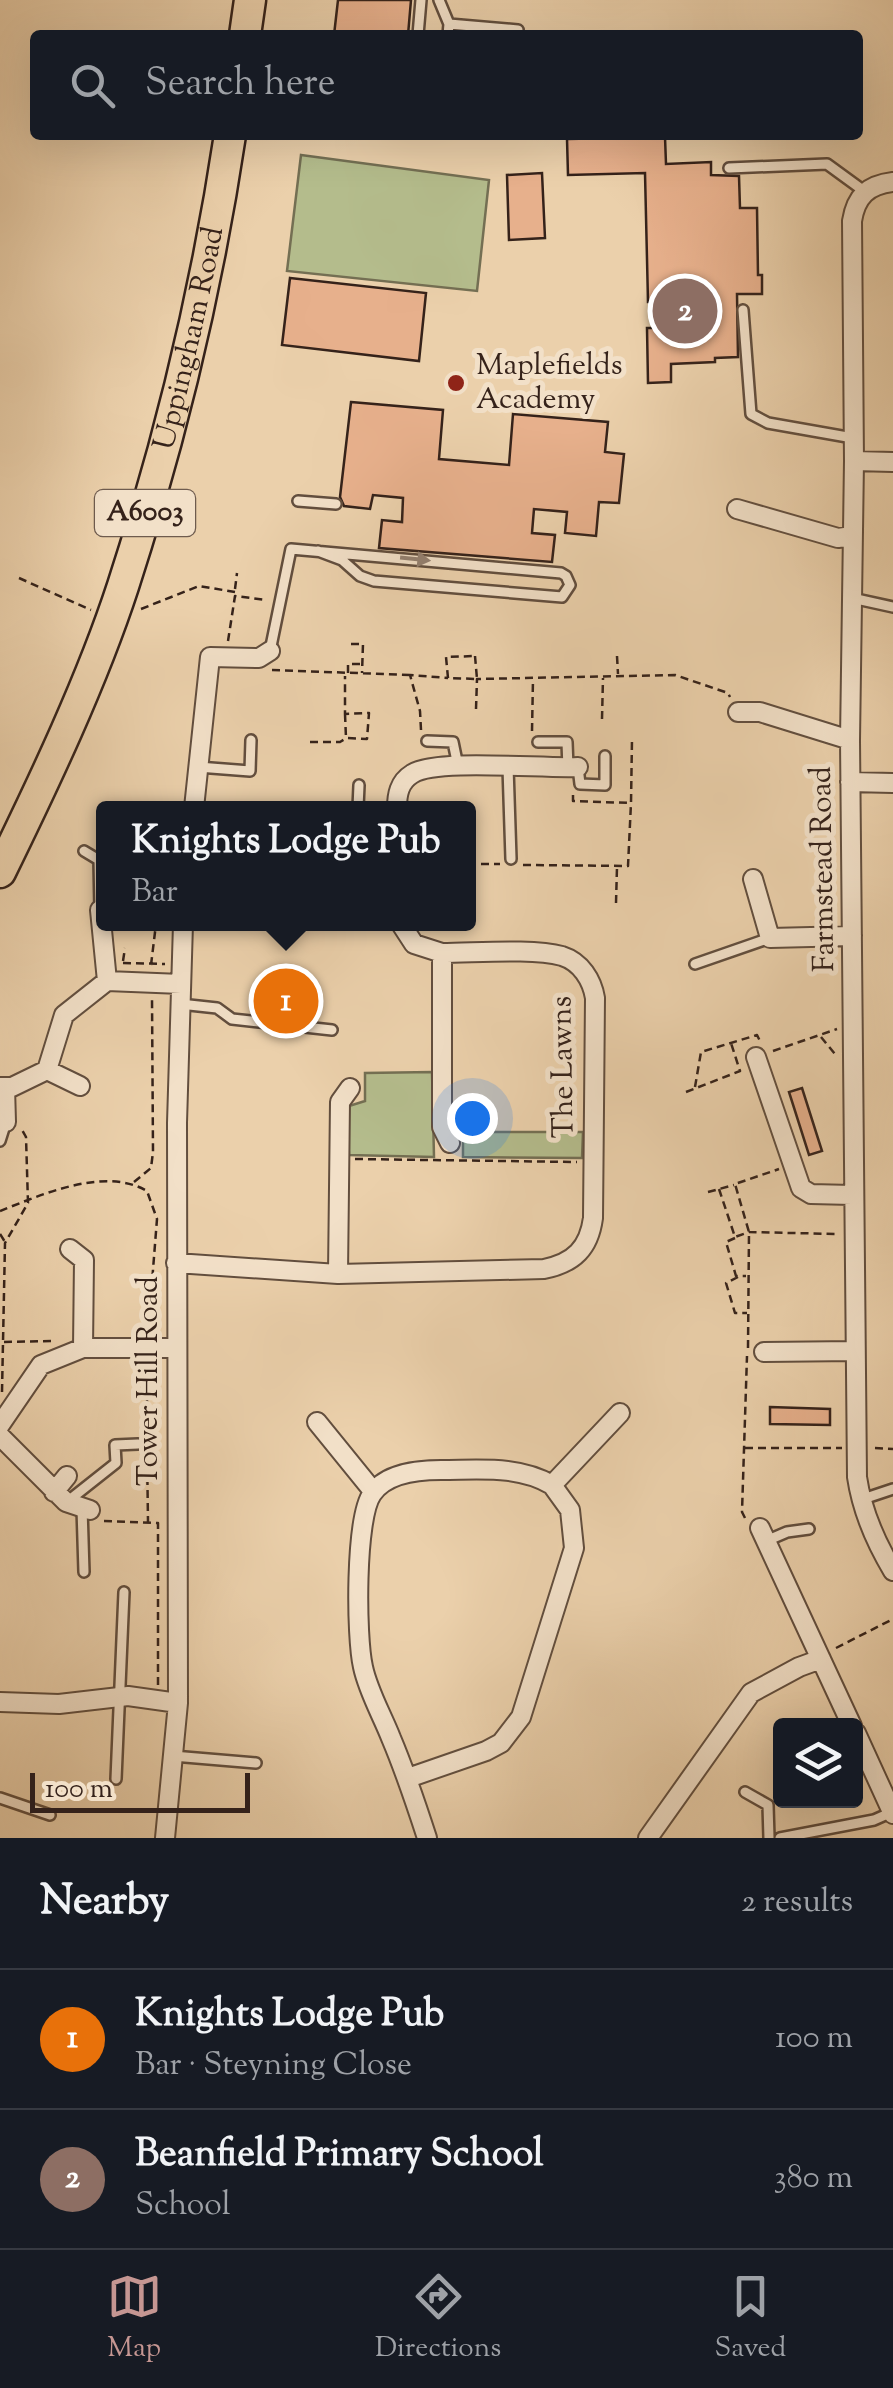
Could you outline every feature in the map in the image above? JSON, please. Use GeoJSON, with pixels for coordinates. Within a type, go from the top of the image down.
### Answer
{"type":"FeatureCollection","features":[{"type":"Feature","properties":{"kind":"highway"},"geometry":{"type":"LineString","coordinates":[[246,30],[250,0]]}},
{"type":"Feature","properties":{"kind":"highway","name":"Uppingham Road"},"geometry":{"type":"LineString","coordinates":[[0,872],[40,790],[112,616],[175,412],[216,232],[229,140]]}},
{"type":"Feature","properties":{"kind":"street"},"geometry":{"type":"LineString","coordinates":[[864,191],[893,182]]}},
{"type":"Feature","properties":{"kind":"street","name":"Farmstead Road"},"geometry":{"type":"LineString","coordinates":[[864,191],[852,221],[850,782],[856,1448],[860,1500],[893,1571]]}},
{"type":"Feature","properties":{"kind":"street"},"geometry":{"type":"LineString","coordinates":[[854,461],[893,462]]}},
{"type":"Feature","properties":{"kind":"street"},"geometry":{"type":"LineString","coordinates":[[738,509],[838,538],[852,536]]}},
{"type":"Feature","properties":{"kind":"street"},"geometry":{"type":"LineString","coordinates":[[195,801],[210,657],[259,658],[270,652]]}},
{"type":"Feature","properties":{"kind":"street"},"geometry":{"type":"LineString","coordinates":[[738,712],[760,712],[850,740]]}},
{"type":"Feature","properties":{"kind":"street"},"geometry":{"type":"LineString","coordinates":[[398,801],[400,786],[421,770],[458,766],[573,768]]}},
{"type":"Feature","properties":{"kind":"street"},"geometry":{"type":"LineString","coordinates":[[850,782],[893,782]]}},
{"type":"Feature","properties":{"kind":"street"},"geometry":{"type":"LineString","coordinates":[[753,879],[770,938],[852,936]]}},
{"type":"Feature","properties":{"kind":"street"},"geometry":{"type":"LineString","coordinates":[[102,931],[107,981]]}},
{"type":"Feature","properties":{"kind":"street","name":"Tower Hill Road"},"geometry":{"type":"LineString","coordinates":[[165,1838],[178,1703],[176,1264],[183,931]]}},
{"type":"Feature","properties":{"kind":"street"},"geometry":{"type":"LineString","coordinates":[[406,931],[414,944],[442,953],[442,1127],[450,1143]]}},
{"type":"Feature","properties":{"kind":"street","name":"The Lawns"},"geometry":{"type":"LineString","coordinates":[[176,1264],[338,1274],[544,1269],[561,1266],[574,1258],[591,1232],[594,1162],[594,998],[584,971],[563,957],[548,954],[442,953]]}},
{"type":"Feature","properties":{"kind":"street"},"geometry":{"type":"LineString","coordinates":[[6,1122],[2,1087],[12,1087],[47,1070],[64,1016],[107,981],[151,974],[180,994]]}},
{"type":"Feature","properties":{"kind":"street"},"geometry":{"type":"LineString","coordinates":[[756,1056],[800,1188],[812,1194],[852,1195]]}},
{"type":"Feature","properties":{"kind":"street"},"geometry":{"type":"LineString","coordinates":[[47,1070],[80,1086]]}},
{"type":"Feature","properties":{"kind":"street"},"geometry":{"type":"LineString","coordinates":[[338,1274],[340,1102],[350,1088]]}},
{"type":"Feature","properties":{"kind":"street"},"geometry":{"type":"LineString","coordinates":[[83,1342],[84,1254]]}},
{"type":"Feature","properties":{"kind":"street"},"geometry":{"type":"LineString","coordinates":[[0,1424],[42,1365],[83,1342],[147,1350],[176,1348]]}},
{"type":"Feature","properties":{"kind":"street"},"geometry":{"type":"LineString","coordinates":[[756,1352],[854,1351]]}},
{"type":"Feature","properties":{"kind":"street"},"geometry":{"type":"LineString","coordinates":[[552,1486],[620,1413]]}},
{"type":"Feature","properties":{"kind":"street"},"geometry":{"type":"LineString","coordinates":[[317,1422],[373,1491]]}},
{"type":"Feature","properties":{"kind":"street"},"geometry":{"type":"LineString","coordinates":[[0,1436],[73,1503]]}},
{"type":"Feature","properties":{"kind":"street"},"geometry":{"type":"LineString","coordinates":[[408,1778],[486,1752],[501,1742],[521,1717],[574,1548],[570,1510],[552,1486],[520,1472],[417,1470],[373,1491],[362,1522],[363,1669],[408,1778],[427,1838]]}},
{"type":"Feature","properties":{"kind":"street"},"geometry":{"type":"LineString","coordinates":[[67,1476],[73,1503]]}},
{"type":"Feature","properties":{"kind":"street"},"geometry":{"type":"LineString","coordinates":[[763,1534],[848,1718]]}},
{"type":"Feature","properties":{"kind":"street"},"geometry":{"type":"LineString","coordinates":[[648,1838],[751,1692],[821,1657]]}},
{"type":"Feature","properties":{"kind":"street"},"geometry":{"type":"LineString","coordinates":[[0,1702],[59,1704],[118,1696],[178,1703]]}},
{"type":"Feature","properties":{"kind":"street"},"geometry":{"type":"LineString","coordinates":[[863,1749],[892,1813]]}},
{"type":"Feature","properties":{"kind":"lane"},"geometry":{"type":"LineString","coordinates":[[418,30],[421,0]]}},
{"type":"Feature","properties":{"kind":"lane"},"geometry":{"type":"LineString","coordinates":[[439,0],[448,29],[518,30]]}},
{"type":"Feature","properties":{"kind":"lane"},"geometry":{"type":"LineString","coordinates":[[729,168],[827,164],[864,191]]}},
{"type":"Feature","properties":{"kind":"lane"},"geometry":{"type":"LineString","coordinates":[[744,310],[751,414],[768,423],[853,438]]}},
{"type":"Feature","properties":{"kind":"lane"},"geometry":{"type":"LineString","coordinates":[[298,500],[336,504]]}},
{"type":"Feature","properties":{"kind":"lane"},"geometry":{"type":"LineString","coordinates":[[270,652],[284,596],[290,549],[318,551],[561,573],[570,585],[562,597],[374,581],[360,576],[342,560],[318,551]]}},
{"type":"Feature","properties":{"kind":"lane"},"geometry":{"type":"LineString","coordinates":[[851,598],[893,607]]}},
{"type":"Feature","properties":{"kind":"lane"},"geometry":{"type":"LineString","coordinates":[[198,767],[250,771],[251,740]]}},
{"type":"Feature","properties":{"kind":"lane"},"geometry":{"type":"LineString","coordinates":[[427,742],[453,742],[458,766]]}},
{"type":"Feature","properties":{"kind":"lane"},"geometry":{"type":"LineString","coordinates":[[538,742],[567,742],[580,784],[605,785],[605,756]]}},
{"type":"Feature","properties":{"kind":"lane"},"geometry":{"type":"LineString","coordinates":[[508,767],[511,859]]}},
{"type":"Feature","properties":{"kind":"lane"},"geometry":{"type":"LineString","coordinates":[[358,801],[359,785]]}},
{"type":"Feature","properties":{"kind":"lane"},"geometry":{"type":"LineString","coordinates":[[84,851],[96,858]]}},
{"type":"Feature","properties":{"kind":"lane"},"geometry":{"type":"LineString","coordinates":[[695,964],[770,938]]}},
{"type":"Feature","properties":{"kind":"lane"},"geometry":{"type":"LineString","coordinates":[[180,994],[217,1008],[232,1020],[332,1030]]}},
{"type":"Feature","properties":{"kind":"lane"},"geometry":{"type":"LineString","coordinates":[[0,1141],[6,1122]]}},
{"type":"Feature","properties":{"kind":"lane"},"geometry":{"type":"LineString","coordinates":[[84,1572],[73,1503],[116,1463],[115,1446],[138,1444]]}},
{"type":"Feature","properties":{"kind":"lane"},"geometry":{"type":"LineString","coordinates":[[860,1500],[893,1489]]}},
{"type":"Feature","properties":{"kind":"lane"},"geometry":{"type":"LineString","coordinates":[[763,1534],[809,1529]]}},
{"type":"Feature","properties":{"kind":"lane"},"geometry":{"type":"LineString","coordinates":[[116,1779],[124,1592]]}},
{"type":"Feature","properties":{"kind":"lane"},"geometry":{"type":"LineString","coordinates":[[173,1756],[256,1763]]}},
{"type":"Feature","properties":{"kind":"lane"},"geometry":{"type":"LineString","coordinates":[[745,1792],[768,1804],[769,1838]]}},
{"type":"Feature","properties":{"kind":"lane"},"geometry":{"type":"LineString","coordinates":[[0,1798],[50,1815]]}},
{"type":"Feature","properties":{"kind":"lane"},"geometry":{"type":"LineString","coordinates":[[780,1838],[892,1813]]}},
{"type":"Feature","properties":{"kind":"path"},"geometry":{"type":"LineString","coordinates":[[226,657],[237,574]]}},
{"type":"Feature","properties":{"kind":"path"},"geometry":{"type":"LineString","coordinates":[[19,578],[120,617],[199,586],[273,601],[284,596]]}},
{"type":"Feature","properties":{"kind":"path"},"geometry":{"type":"LineString","coordinates":[[351,644],[362,644],[362,675]]}},
{"type":"Feature","properties":{"kind":"path"},"geometry":{"type":"LineString","coordinates":[[448,678],[446,656],[475,656],[476,709]]}},
{"type":"Feature","properties":{"kind":"path"},"geometry":{"type":"LineString","coordinates":[[617,656],[618,676]]}},
{"type":"Feature","properties":{"kind":"path"},"geometry":{"type":"LineString","coordinates":[[248,658],[250,668],[346,675],[477,679],[675,675],[728,693],[738,712]]}},
{"type":"Feature","properties":{"kind":"path"},"geometry":{"type":"LineString","coordinates":[[346,738],[348,664],[362,664]]}},
{"type":"Feature","properties":{"kind":"path"},"geometry":{"type":"LineString","coordinates":[[410,676],[420,711],[421,770]]}},
{"type":"Feature","properties":{"kind":"path"},"geometry":{"type":"LineString","coordinates":[[602,719],[603,676]]}},
{"type":"Feature","properties":{"kind":"path"},"geometry":{"type":"LineString","coordinates":[[532,768],[533,678]]}},
{"type":"Feature","properties":{"kind":"path"},"geometry":{"type":"LineString","coordinates":[[310,742],[367,739],[369,714],[345,714]]}},
{"type":"Feature","properties":{"kind":"path"},"geometry":{"type":"LineString","coordinates":[[476,864],[628,866],[631,803]]}},
{"type":"Feature","properties":{"kind":"path"},"geometry":{"type":"LineString","coordinates":[[616,903],[617,866]]}},
{"type":"Feature","properties":{"kind":"path"},"geometry":{"type":"LineString","coordinates":[[133,1183],[151,1168],[153,1152],[151,974],[155,931]]}},
{"type":"Feature","properties":{"kind":"path"},"geometry":{"type":"LineString","coordinates":[[125,948],[122,963],[151,974],[181,964]]}},
{"type":"Feature","properties":{"kind":"path"},"geometry":{"type":"LineString","coordinates":[[695,1087],[701,1052],[758,1035],[767,1053],[839,1028],[853,1028]]}},
{"type":"Feature","properties":{"kind":"path"},"geometry":{"type":"LineString","coordinates":[[820,1036],[838,1058],[853,1059]]}},
{"type":"Feature","properties":{"kind":"path"},"geometry":{"type":"LineString","coordinates":[[686,1092],[740,1071],[731,1043]]}},
{"type":"Feature","properties":{"kind":"path"},"geometry":{"type":"LineString","coordinates":[[0,1424],[6,1243],[28,1200],[26,1137],[20,1124],[6,1122]]}},
{"type":"Feature","properties":{"kind":"path"},"geometry":{"type":"LineString","coordinates":[[338,1159],[594,1162]]}},
{"type":"Feature","properties":{"kind":"path"},"geometry":{"type":"LineString","coordinates":[[708,1192],[791,1165]]}},
{"type":"Feature","properties":{"kind":"path"},"geometry":{"type":"LineString","coordinates":[[0,1212],[71,1184],[133,1183],[146,1190],[156,1219],[147,1350]]}},
{"type":"Feature","properties":{"kind":"path"},"geometry":{"type":"LineString","coordinates":[[735,1184],[749,1232],[748,1314],[756,1352],[742,1448],[742,1512]]}},
{"type":"Feature","properties":{"kind":"path"},"geometry":{"type":"LineString","coordinates":[[718,1189],[735,1237]]}},
{"type":"Feature","properties":{"kind":"path"},"geometry":{"type":"LineString","coordinates":[[739,1276],[726,1242],[735,1237],[749,1232],[852,1234]]}},
{"type":"Feature","properties":{"kind":"path"},"geometry":{"type":"LineString","coordinates":[[0,1234],[6,1243]]}},
{"type":"Feature","properties":{"kind":"path"},"geometry":{"type":"LineString","coordinates":[[748,1276],[726,1283],[735,1314],[748,1314]]}},
{"type":"Feature","properties":{"kind":"path"},"geometry":{"type":"LineString","coordinates":[[3,1342],[83,1342]]}},
{"type":"Feature","properties":{"kind":"path"},"geometry":{"type":"LineString","coordinates":[[742,1448],[893,1448]]}},
{"type":"Feature","properties":{"kind":"path"},"geometry":{"type":"LineString","coordinates":[[73,1503],[90,1520],[158,1524],[160,1676],[154,1700]]}},
{"type":"Feature","properties":{"kind":"path"},"geometry":{"type":"LineString","coordinates":[[821,1657],[893,1619]]}},
{"type":"Feature","properties":{"kind":"green space"},"geometry":{"type":"Polygon","coordinates":[[[301,155],[489,180],[477,291],[287,271],[301,155]]]}},
{"type":"Feature","properties":{"kind":"green space"},"geometry":{"type":"Polygon","coordinates":[[[432,1072],[434,1157],[349,1155],[347,1112],[349,1106],[365,1101],[365,1073],[432,1072]]]}},
{"type":"Feature","properties":{"kind":"green space"},"geometry":{"type":"Polygon","coordinates":[[[463,1132],[583,1132],[582,1158],[463,1157],[463,1132]]]}},
{"type":"Feature","properties":{"kind":"building"},"geometry":{"type":"Polygon","coordinates":[[[338,0],[411,0],[408,30],[335,30],[338,0]]]}},
{"type":"Feature","properties":{"kind":"building"},"geometry":{"type":"Polygon","coordinates":[[[567,140],[665,140],[666,164],[711,162],[711,175],[739,176],[740,208],[757,208],[762,294],[737,294],[738,357],[671,364],[671,382],[648,383],[647,328],[670,328],[669,302],[648,302],[645,173],[568,175],[567,140]]]}},
{"type":"Feature","properties":{"kind":"building"},"geometry":{"type":"Polygon","coordinates":[[[542,173],[545,238],[509,240],[507,175],[542,173]]]}},
{"type":"Feature","properties":{"kind":"building"},"geometry":{"type":"Polygon","coordinates":[[[290,278],[426,293],[419,361],[282,345],[290,278]]]}},
{"type":"Feature","properties":{"kind":"building"},"geometry":{"type":"Polygon","coordinates":[[[351,402],[443,410],[439,459],[509,465],[513,414],[608,422],[605,452],[624,454],[619,503],[599,502],[596,536],[565,533],[567,512],[534,509],[532,533],[555,535],[552,562],[379,548],[382,520],[402,522],[403,498],[373,495],[370,509],[344,506],[340,497],[351,402]]]}},
{"type":"Feature","properties":{"kind":"building"},"geometry":{"type":"Polygon","coordinates":[[[802,1088],[822,1151],[809,1155],[789,1092],[802,1088]]]}},
{"type":"Feature","properties":{"kind":"building"},"geometry":{"type":"Polygon","coordinates":[[[770,1407],[830,1409],[830,1425],[770,1424],[770,1407]]]}},
{"type":"Feature","properties":{"kind":"place","name":"Beanfield Primary School"},"geometry":{"type":"Point","coordinates":[685,311]}},
{"type":"Feature","properties":{"kind":"place","name":"Maplefields Academy"},"geometry":{"type":"Point","coordinates":[456,383]}},
{"type":"Feature","properties":{"kind":"place","name":"Knights Lodge Pub"},"geometry":{"type":"Point","coordinates":[286,1001]}}]}
